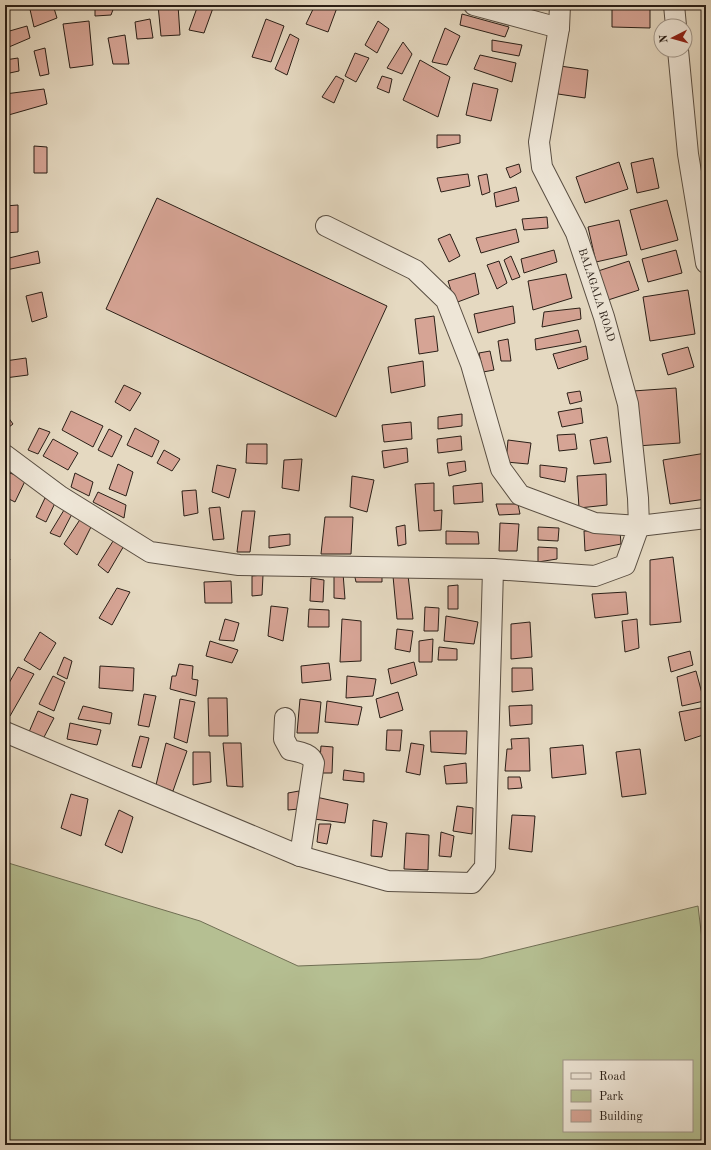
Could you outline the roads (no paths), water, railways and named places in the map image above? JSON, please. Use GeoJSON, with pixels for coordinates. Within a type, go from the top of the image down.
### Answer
{"type":"FeatureCollection","features":[{"type":"Feature","properties":{"kind":"street"},"geometry":{"type":"LineString","coordinates":[[474,5],[559,28]]}},
{"type":"Feature","properties":{"kind":"street","name":"BALAGALA ROAD"},"geometry":{"type":"LineString","coordinates":[[560,5],[559,28],[539,142],[542,167],[576,233],[604,317],[628,404],[638,498],[639,526]]}},
{"type":"Feature","properties":{"kind":"street"},"geometry":{"type":"LineString","coordinates":[[674,5],[675,18]]}},
{"type":"Feature","properties":{"kind":"street"},"geometry":{"type":"LineString","coordinates":[[679,58],[688,154],[706,263]]}},
{"type":"Feature","properties":{"kind":"street"},"geometry":{"type":"LineString","coordinates":[[326,226],[415,270],[446,300],[471,364],[501,469],[520,495],[595,523],[639,526],[706,518]]}},
{"type":"Feature","properties":{"kind":"street"},"geometry":{"type":"LineString","coordinates":[[5,455],[60,496],[150,552],[239,565],[493,569],[595,576],[626,565],[639,526]]}},
{"type":"Feature","properties":{"kind":"street"},"geometry":{"type":"LineString","coordinates":[[5,732],[300,856],[388,881],[472,884],[485,868],[493,569]]}},
{"type":"Feature","properties":{"kind":"street"},"geometry":{"type":"LineString","coordinates":[[285,718],[284,739],[290,750],[313,758],[314,763],[300,856]]}}]}
